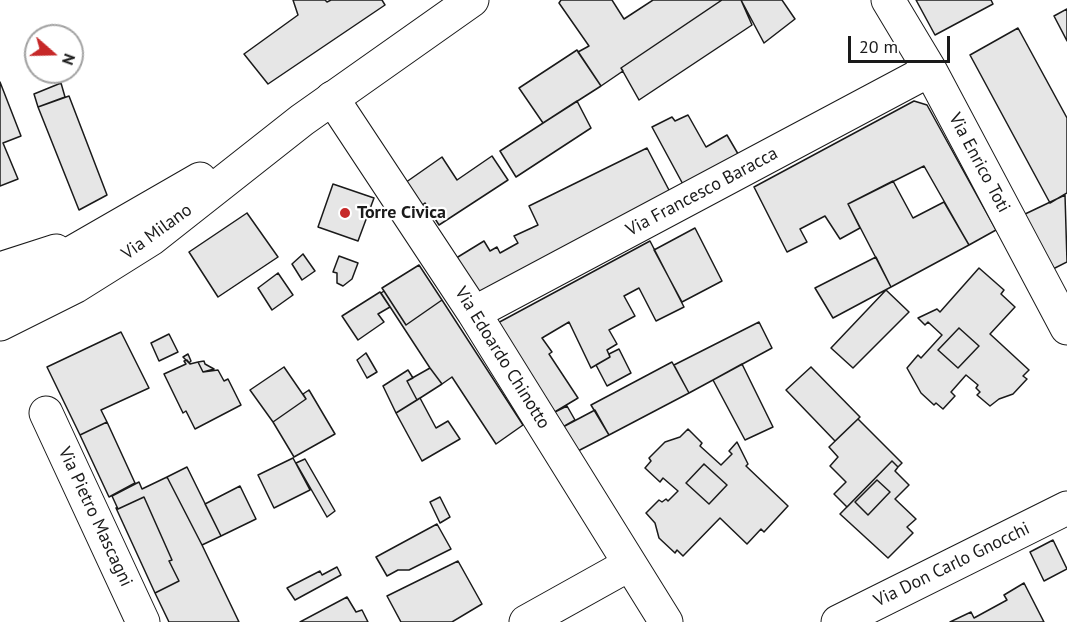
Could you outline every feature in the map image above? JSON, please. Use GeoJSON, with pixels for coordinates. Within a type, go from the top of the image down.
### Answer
{"type":"FeatureCollection","features":[{"type":"Feature","properties":{"kind":"street","name":"Via Milano"},"geometry":{"type":"LineString","coordinates":[[0,324],[66,291],[132,251],[302,120],[472,0]]}},
{"type":"Feature","properties":{"kind":"street","name":"Via Enrico Toti"},"geometry":{"type":"LineString","coordinates":[[888,0],[930,70],[1067,328]]}},
{"type":"Feature","properties":{"kind":"street","name":"Via Francesco Baracca"},"geometry":{"type":"LineString","coordinates":[[474,313],[930,70]]}},
{"type":"Feature","properties":{"kind":"street","name":"Via Edoardo Chinotto"},"geometry":{"type":"LineString","coordinates":[[332,98],[474,313],[666,622]]}},
{"type":"Feature","properties":{"kind":"street","name":"Via Milano"},"geometry":{"type":"LineString","coordinates":[[0,290],[98,237],[302,120]]}},
{"type":"Feature","properties":{"kind":"street"},"geometry":{"type":"LineString","coordinates":[[0,269],[98,237]]}},
{"type":"Feature","properties":{"kind":"street","name":"Via Pietro Mascagni"},"geometry":{"type":"LineString","coordinates":[[46,413],[143,622]]}},
{"type":"Feature","properties":{"kind":"street","name":"Via Don Carlo Gnocchi"},"geometry":{"type":"LineString","coordinates":[[838,622],[1067,508]]}},
{"type":"Feature","properties":{"kind":"street"},"geometry":{"type":"LineString","coordinates":[[526,622],[630,564]]}},
{"type":"Feature","properties":{"kind":"building"},"geometry":{"type":"Polygon","coordinates":[[[293,0],[325,0],[327,2],[331,0],[382,0],[385,5],[268,84],[244,54],[298,15],[293,0]]]}},
{"type":"Feature","properties":{"kind":"building"},"geometry":{"type":"Polygon","coordinates":[[[561,0],[612,0],[624,19],[653,0],[722,0],[621,68],[623,71],[601,86],[578,52],[589,46],[559,3],[561,0]]]}},
{"type":"Feature","properties":{"kind":"building"},"geometry":{"type":"Polygon","coordinates":[[[722,0],[741,0],[752,25],[639,100],[621,68],[722,0]]]}},
{"type":"Feature","properties":{"kind":"building"},"geometry":{"type":"Polygon","coordinates":[[[741,0],[782,0],[795,19],[764,43],[741,0]]]}},
{"type":"Feature","properties":{"kind":"building"},"geometry":{"type":"Polygon","coordinates":[[[916,0],[991,0],[993,4],[935,35],[916,0]]]}},
{"type":"Feature","properties":{"kind":"building"},"geometry":{"type":"Polygon","coordinates":[[[1067,9],[1067,41],[1054,16],[1067,9]]]}},
{"type":"Feature","properties":{"kind":"building"},"geometry":{"type":"Polygon","coordinates":[[[1018,28],[1067,118],[1067,193],[1050,203],[970,55],[1018,28]]]}},
{"type":"Feature","properties":{"kind":"building"},"geometry":{"type":"Polygon","coordinates":[[[577,50],[601,86],[543,123],[519,88],[577,50]]]}},
{"type":"Feature","properties":{"kind":"building"},"geometry":{"type":"Polygon","coordinates":[[[0,82],[21,136],[3,143],[18,179],[0,186],[0,82]]]}},
{"type":"Feature","properties":{"kind":"building"},"geometry":{"type":"Polygon","coordinates":[[[61,84],[65,97],[38,107],[34,94],[61,84]]]}},
{"type":"Feature","properties":{"kind":"building"},"geometry":{"type":"Polygon","coordinates":[[[69,96],[107,195],[79,210],[38,107],[69,96]]]}},
{"type":"Feature","properties":{"kind":"building"},"geometry":{"type":"Polygon","coordinates":[[[577,101],[591,128],[516,177],[500,151],[577,101]]]}},
{"type":"Feature","properties":{"kind":"building"},"geometry":{"type":"Polygon","coordinates":[[[914,101],[927,105],[996,230],[969,245],[924,166],[848,204],[860,228],[840,239],[825,216],[800,229],[807,242],[787,252],[754,187],[914,101]]]}},
{"type":"Feature","properties":{"kind":"building"},"geometry":{"type":"Polygon","coordinates":[[[688,115],[706,147],[727,135],[741,159],[685,188],[652,127],[672,117],[675,121],[688,115]]]}},
{"type":"Feature","properties":{"kind":"building"},"geometry":{"type":"Polygon","coordinates":[[[647,148],[670,192],[476,296],[453,260],[484,241],[490,251],[497,247],[500,253],[518,243],[514,236],[538,225],[529,206],[647,148]]]}},
{"type":"Feature","properties":{"kind":"building"},"geometry":{"type":"Polygon","coordinates":[[[492,156],[508,180],[439,225],[425,203],[418,208],[402,185],[442,157],[457,180],[492,156]]]}},
{"type":"Feature","properties":{"kind":"building"},"geometry":{"type":"Polygon","coordinates":[[[893,181],[913,218],[944,202],[969,245],[891,287],[848,204],[893,181]]]}},
{"type":"Feature","properties":{"kind":"building","name":"Torre Civica"},"geometry":{"type":"Polygon","coordinates":[[[333,184],[374,198],[358,241],[318,227],[333,184]]]}},
{"type":"Feature","properties":{"kind":"building"},"geometry":{"type":"Polygon","coordinates":[[[1065,195],[1067,262],[1053,269],[1023,215],[1065,195]]]}},
{"type":"Feature","properties":{"kind":"building"},"geometry":{"type":"Polygon","coordinates":[[[247,213],[278,257],[218,297],[189,252],[247,213]]]}},
{"type":"Feature","properties":{"kind":"building"},"geometry":{"type":"Polygon","coordinates":[[[695,228],[722,281],[682,302],[654,250],[695,228]]]}},
{"type":"Feature","properties":{"kind":"building"},"geometry":{"type":"Polygon","coordinates":[[[650,241],[684,307],[656,321],[639,288],[624,296],[635,316],[609,330],[617,344],[607,350],[610,357],[591,368],[569,322],[542,338],[552,352],[549,354],[578,398],[553,413],[494,325],[650,241]]]}},
{"type":"Feature","properties":{"kind":"building"},"geometry":{"type":"Polygon","coordinates":[[[303,254],[315,271],[302,280],[292,264],[303,254]]]}},
{"type":"Feature","properties":{"kind":"building"},"geometry":{"type":"Polygon","coordinates":[[[339,256],[358,263],[352,279],[343,286],[337,283],[337,273],[333,272],[339,256]]]}},
{"type":"Feature","properties":{"kind":"building"},"geometry":{"type":"Polygon","coordinates":[[[876,257],[891,287],[833,318],[815,288],[876,257]]]}},
{"type":"Feature","properties":{"kind":"building"},"geometry":{"type":"Polygon","coordinates":[[[419,265],[442,300],[406,325],[382,288],[419,265]]]}},
{"type":"Feature","properties":{"kind":"building"},"geometry":{"type":"Polygon","coordinates":[[[979,268],[1004,290],[1001,294],[1015,307],[990,334],[1029,370],[1023,376],[1027,379],[1013,394],[999,399],[990,406],[977,395],[980,392],[976,388],[978,385],[966,375],[951,392],[955,396],[943,409],[936,403],[934,405],[921,393],[907,368],[918,355],[921,358],[942,335],[928,322],[925,325],[918,318],[937,309],[940,312],[979,268]],[[959,328],[938,350],[958,368],[979,346],[959,328]]]}},
{"type":"Feature","properties":{"kind":"building"},"geometry":{"type":"Polygon","coordinates":[[[278,273],[293,295],[272,310],[258,288],[278,273]]]}},
{"type":"Feature","properties":{"kind":"building"},"geometry":{"type":"Polygon","coordinates":[[[886,290],[909,312],[853,368],[831,348],[886,290]]]}},
{"type":"Feature","properties":{"kind":"building"},"geometry":{"type":"Polygon","coordinates":[[[384,291],[406,325],[442,300],[523,425],[496,444],[452,377],[442,384],[430,368],[381,293],[384,291]]]}},
{"type":"Feature","properties":{"kind":"building"},"geometry":{"type":"Polygon","coordinates":[[[380,292],[390,307],[378,314],[384,322],[358,340],[342,316],[380,292]]]}},
{"type":"Feature","properties":{"kind":"building"},"geometry":{"type":"Polygon","coordinates":[[[759,322],[772,348],[689,393],[674,365],[759,322]]]}},
{"type":"Feature","properties":{"kind":"building"},"geometry":{"type":"Polygon","coordinates":[[[959,328],[979,346],[958,368],[938,350],[959,328]]]}},
{"type":"Feature","properties":{"kind":"building"},"geometry":{"type":"Polygon","coordinates":[[[121,332],[149,388],[101,410],[107,422],[80,435],[47,367],[121,332]]]}},
{"type":"Feature","properties":{"kind":"building"},"geometry":{"type":"Polygon","coordinates":[[[169,334],[178,352],[159,361],[151,343],[169,334]]]}},
{"type":"Feature","properties":{"kind":"building"},"geometry":{"type":"Polygon","coordinates":[[[619,349],[631,373],[607,386],[596,365],[619,349]]]}},
{"type":"Feature","properties":{"kind":"building"},"geometry":{"type":"Polygon","coordinates":[[[366,353],[377,372],[367,378],[357,360],[366,353]]]}},
{"type":"Feature","properties":{"kind":"building"},"geometry":{"type":"Polygon","coordinates":[[[188,354],[191,361],[189,363],[183,357],[188,354]]]}},
{"type":"Feature","properties":{"kind":"building"},"geometry":{"type":"Polygon","coordinates":[[[187,360],[190,364],[198,362],[203,372],[218,370],[224,381],[228,379],[241,405],[195,429],[186,411],[183,413],[164,374],[186,364],[184,361],[187,360]]]}},
{"type":"Feature","properties":{"kind":"building"},"geometry":{"type":"Polygon","coordinates":[[[204,361],[214,369],[203,372],[198,362],[204,361]]]}},
{"type":"Feature","properties":{"kind":"building"},"geometry":{"type":"Polygon","coordinates":[[[672,362],[689,393],[609,435],[591,405],[672,362]]]}},
{"type":"Feature","properties":{"kind":"building"},"geometry":{"type":"Polygon","coordinates":[[[742,364],[773,427],[745,440],[713,380],[742,364]]]}},
{"type":"Feature","properties":{"kind":"building"},"geometry":{"type":"Polygon","coordinates":[[[284,367],[306,399],[273,422],[250,390],[284,367]]]}},
{"type":"Feature","properties":{"kind":"building"},"geometry":{"type":"Polygon","coordinates":[[[811,367],[860,417],[835,441],[786,390],[811,367]]]}},
{"type":"Feature","properties":{"kind":"building"},"geometry":{"type":"Polygon","coordinates":[[[430,368],[442,384],[417,400],[407,381],[430,368]]]}},
{"type":"Feature","properties":{"kind":"building"},"geometry":{"type":"Polygon","coordinates":[[[408,370],[413,378],[407,381],[417,400],[396,413],[383,386],[408,370]]]}},
{"type":"Feature","properties":{"kind":"building"},"geometry":{"type":"Polygon","coordinates":[[[309,390],[335,434],[294,457],[273,422],[306,399],[303,394],[309,390]]]}},
{"type":"Feature","properties":{"kind":"building"},"geometry":{"type":"Polygon","coordinates":[[[420,398],[436,428],[448,421],[460,439],[422,461],[396,413],[420,398]]]}},
{"type":"Feature","properties":{"kind":"building"},"geometry":{"type":"Polygon","coordinates":[[[567,406],[575,420],[561,428],[553,413],[567,406]]]}},
{"type":"Feature","properties":{"kind":"building"},"geometry":{"type":"Polygon","coordinates":[[[595,410],[609,435],[576,452],[561,428],[595,410]]]}},
{"type":"Feature","properties":{"kind":"building"},"geometry":{"type":"Polygon","coordinates":[[[858,419],[902,463],[898,467],[892,461],[847,507],[834,494],[846,482],[830,466],[838,457],[829,447],[858,419]]]}},
{"type":"Feature","properties":{"kind":"building"},"geometry":{"type":"Polygon","coordinates":[[[107,422],[135,483],[109,497],[80,435],[107,422]]]}},
{"type":"Feature","properties":{"kind":"building"},"geometry":{"type":"Polygon","coordinates":[[[688,429],[702,443],[700,446],[721,465],[732,454],[729,451],[737,442],[748,464],[746,466],[788,506],[764,532],[761,529],[747,544],[720,518],[683,556],[677,550],[675,553],[659,538],[655,523],[646,513],[659,500],[668,501],[678,491],[663,478],[660,482],[645,468],[651,461],[649,458],[665,442],[680,437],[688,429]],[[704,464],[686,483],[709,504],[727,485],[704,464]]]}},
{"type":"Feature","properties":{"kind":"building"},"geometry":{"type":"Polygon","coordinates":[[[293,458],[310,490],[274,508],[258,475],[293,458]]]}},
{"type":"Feature","properties":{"kind":"building"},"geometry":{"type":"Polygon","coordinates":[[[305,459],[335,511],[327,517],[296,463],[305,459]]]}},
{"type":"Feature","properties":{"kind":"building"},"geometry":{"type":"Polygon","coordinates":[[[892,461],[898,467],[895,471],[909,485],[895,499],[916,519],[907,527],[913,533],[888,558],[840,514],[892,461]],[[877,480],[855,502],[868,515],[890,492],[877,480]]]}},
{"type":"Feature","properties":{"kind":"building"},"geometry":{"type":"Polygon","coordinates":[[[704,464],[727,485],[709,504],[686,483],[704,464]]]}},
{"type":"Feature","properties":{"kind":"building"},"geometry":{"type":"Polygon","coordinates":[[[187,467],[221,536],[202,545],[167,477],[187,467]]]}},
{"type":"Feature","properties":{"kind":"building"},"geometry":{"type":"Polygon","coordinates":[[[167,477],[239,622],[169,622],[155,593],[179,581],[144,497],[118,509],[112,496],[139,482],[142,489],[167,477]]]}},
{"type":"Feature","properties":{"kind":"building"},"geometry":{"type":"Polygon","coordinates":[[[877,480],[890,492],[868,515],[855,502],[877,480]]]}},
{"type":"Feature","properties":{"kind":"building"},"geometry":{"type":"Polygon","coordinates":[[[240,486],[256,519],[221,536],[205,504],[240,486]]]}},
{"type":"Feature","properties":{"kind":"building"},"geometry":{"type":"Polygon","coordinates":[[[144,497],[179,581],[155,593],[116,508],[144,497]]]}},
{"type":"Feature","properties":{"kind":"building"},"geometry":{"type":"Polygon","coordinates":[[[440,497],[450,517],[440,523],[430,502],[440,497]]]}},
{"type":"Feature","properties":{"kind":"building"},"geometry":{"type":"Polygon","coordinates":[[[437,524],[451,549],[409,570],[398,570],[387,576],[376,557],[437,524]]]}},
{"type":"Feature","properties":{"kind":"building"},"geometry":{"type":"Polygon","coordinates":[[[1053,540],[1067,569],[1044,581],[1030,552],[1053,540]]]}},
{"type":"Feature","properties":{"kind":"building"},"geometry":{"type":"Polygon","coordinates":[[[458,561],[482,604],[452,622],[401,622],[387,596],[458,561]]]}},
{"type":"Feature","properties":{"kind":"building"},"geometry":{"type":"Polygon","coordinates":[[[337,567],[341,575],[295,600],[287,588],[320,571],[322,575],[337,567]]]}},
{"type":"Feature","properties":{"kind":"building"},"geometry":{"type":"Polygon","coordinates":[[[1024,583],[1044,622],[950,622],[971,612],[974,618],[1007,600],[1004,595],[1024,583]]]}},
{"type":"Feature","properties":{"kind":"building"},"geometry":{"type":"Polygon","coordinates":[[[347,597],[356,612],[362,610],[368,622],[300,622],[347,597]]]}},
{"type":"Feature","properties":{"kind":"place","name":"Torre Civica"},"geometry":{"type":"Point","coordinates":[345,213]}}]}
